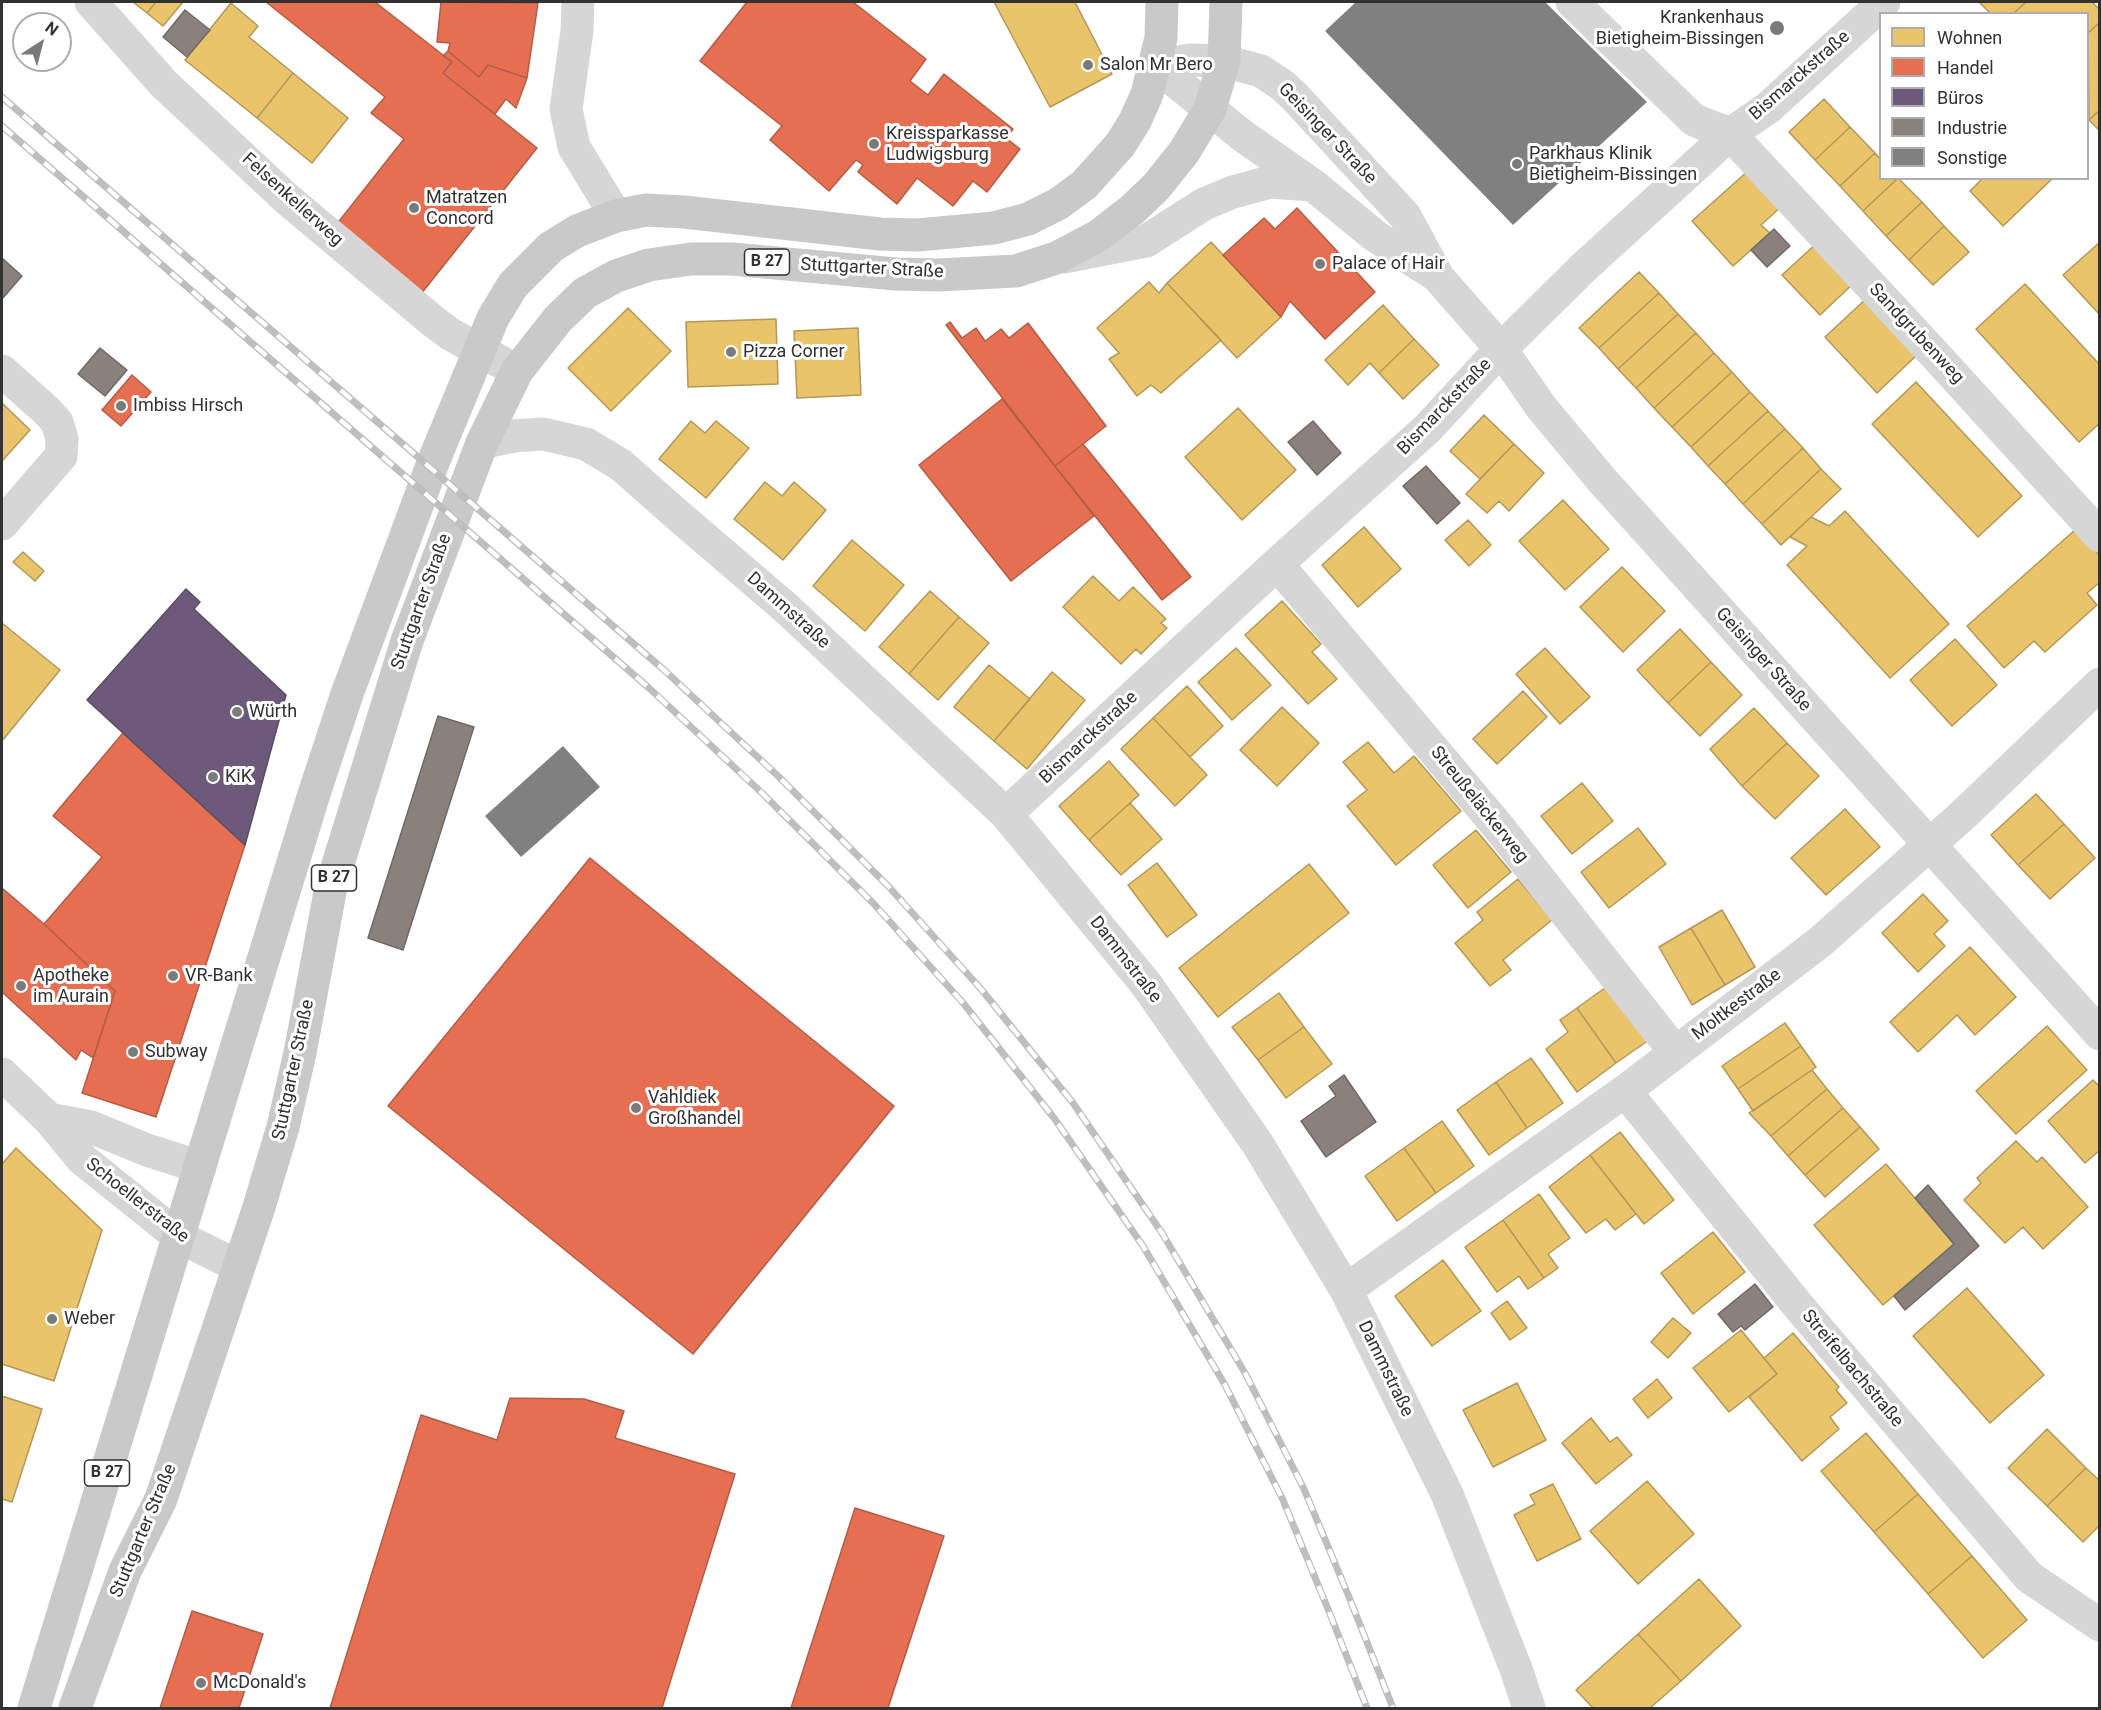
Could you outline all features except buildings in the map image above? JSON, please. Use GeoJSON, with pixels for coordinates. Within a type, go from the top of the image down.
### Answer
{"type":"FeatureCollection","features":[{"type":"Feature","properties":{"kind":"main road","name":"Stuttgarter Straße"},"geometry":{"type":"LineString","coordinates":[[34,1708],[313,797],[347,694],[434,460],[479,350],[502,302],[513,285],[551,247],[577,231],[616,216],[646,210],[909,235],[950,234],[994,228],[1028,219],[1058,204],[1084,185],[1100,170],[1120,145],[1135,121],[1147,94],[1155,65],[1161,38],[1162,2]]}},
{"type":"Feature","properties":{"kind":"main road","name":"Stuttgarter Straße"},"geometry":{"type":"LineString","coordinates":[[75,1708],[125,1571],[160,1499],[171,1470],[284,1127],[331,887],[407,641],[482,443],[517,371],[558,320],[585,294],[616,276],[649,265],[691,259],[732,259],[896,274],[938,275],[1016,271],[1056,258],[1098,236],[1133,209],[1156,187],[1184,152],[1210,109],[1224,61],[1226,2]]}},
{"type":"Feature","properties":{"kind":"street","name":"Felsenkellerweg"},"geometry":{"type":"LineString","coordinates":[[91,2],[164,84],[287,199],[450,334],[517,371]]}},
{"type":"Feature","properties":{"kind":"street"},"geometry":{"type":"LineString","coordinates":[[578,2],[577,31],[566,109],[574,147],[616,216]]}},
{"type":"Feature","properties":{"kind":"street"},"geometry":{"type":"LineString","coordinates":[[1572,2],[1694,120],[1730,134]]}},
{"type":"Feature","properties":{"kind":"street","name":"Bismarckstraße"},"geometry":{"type":"LineString","coordinates":[[1006,814],[1428,428],[1501,349],[1583,268],[1730,134],[1768,108],[1884,2]]}},
{"type":"Feature","properties":{"kind":"street","name":"Geisinger Straße"},"geometry":{"type":"LineString","coordinates":[[1155,65],[1190,60],[1224,61],[1261,71],[1294,96],[1405,216],[1438,277],[1501,349],[1541,407],[1601,479],[2100,1034]]}},
{"type":"Feature","properties":{"kind":"street","name":"Geisinger Straße"},"geometry":{"type":"LineString","coordinates":[[1155,65],[1243,136],[1313,185],[1375,236],[1438,277]]}},
{"type":"Feature","properties":{"kind":"street","name":"Sandgrubenweg"},"geometry":{"type":"LineString","coordinates":[[1730,134],[2100,536]]}},
{"type":"Feature","properties":{"kind":"street"},"geometry":{"type":"LineString","coordinates":[[1056,258],[1146,241],[1204,204],[1253,186],[1270,182],[1313,185]]}},
{"type":"Feature","properties":{"kind":"street"},"geometry":{"type":"LineString","coordinates":[[2,371],[57,422],[62,439],[61,456],[2,524]]}},
{"type":"Feature","properties":{"kind":"street","name":"Dammstraße"},"geometry":{"type":"LineString","coordinates":[[482,443],[514,436],[543,434],[586,444],[621,465],[786,608],[1006,814],[1146,984],[1257,1143],[1346,1290],[1447,1494],[1516,1669],[1529,1708]]}},
{"type":"Feature","properties":{"kind":"street","name":"Streußeläckerweg"},"geometry":{"type":"LineString","coordinates":[[1277,564],[1501,830],[1675,1052]]}},
{"type":"Feature","properties":{"kind":"street","name":"Moltkestraße"},"geometry":{"type":"LineString","coordinates":[[1346,1290],[1625,1091],[1820,942],[1929,846],[2100,684]]}},
{"type":"Feature","properties":{"kind":"street","name":"Schoellerstraße"},"geometry":{"type":"LineString","coordinates":[[2,1074],[49,1119],[82,1159],[179,1238],[238,1266]]}},
{"type":"Feature","properties":{"kind":"street","name":"Streifelbachstraße"},"geometry":{"type":"LineString","coordinates":[[1625,1091],[1800,1308],[2029,1577],[2100,1625]]}},
{"type":"Feature","properties":{"kind":"street","name":"Schoellerstraße"},"geometry":{"type":"LineString","coordinates":[[49,1119],[91,1128],[147,1150],[200,1167]]}},
{"type":"Feature","properties":{"kind":"railway"},"geometry":{"type":"LineString","coordinates":[[2,97],[664,670],[778,776],[889,887],[981,989],[1073,1103],[1162,1233],[1245,1373],[1304,1489],[1393,1708]]}},
{"type":"Feature","properties":{"kind":"railway"},"geometry":{"type":"LineString","coordinates":[[2,126],[649,688],[762,793],[873,903],[964,1004],[1054,1118],[1143,1246],[1225,1385],[1283,1500],[1367,1708]]}},
{"type":"Feature","properties":{"kind":"place","name":"Krankenhaus Bietigheim-Bissingen"},"geometry":{"type":"Point","coordinates":[1777,28]}},
{"type":"Feature","properties":{"kind":"place","name":"Salon Mr Bero"},"geometry":{"type":"Point","coordinates":[1088,65]}},
{"type":"Feature","properties":{"kind":"place","name":"Kreissparkasse Ludwigsburg"},"geometry":{"type":"Point","coordinates":[874,144]}},
{"type":"Feature","properties":{"kind":"place","name":"Parkhaus Klinik Bietigheim-Bissingen"},"geometry":{"type":"Point","coordinates":[1517,164]}},
{"type":"Feature","properties":{"kind":"place","name":"Matratzen Concord"},"geometry":{"type":"Point","coordinates":[414,208]}},
{"type":"Feature","properties":{"kind":"place","name":"Palace of Hair"},"geometry":{"type":"Point","coordinates":[1320,264]}},
{"type":"Feature","properties":{"kind":"place","name":"Pizza Corner"},"geometry":{"type":"Point","coordinates":[731,352]}},
{"type":"Feature","properties":{"kind":"place","name":"Imbiss Hirsch"},"geometry":{"type":"Point","coordinates":[121,406]}},
{"type":"Feature","properties":{"kind":"place","name":"Würth"},"geometry":{"type":"Point","coordinates":[237,712]}},
{"type":"Feature","properties":{"kind":"place","name":"KiK"},"geometry":{"type":"Point","coordinates":[213,777]}},
{"type":"Feature","properties":{"kind":"place","name":"VR-Bank"},"geometry":{"type":"Point","coordinates":[173,976]}},
{"type":"Feature","properties":{"kind":"place","name":"Apotheke im Aurain"},"geometry":{"type":"Point","coordinates":[21,986]}},
{"type":"Feature","properties":{"kind":"place","name":"Subway"},"geometry":{"type":"Point","coordinates":[133,1052]}},
{"type":"Feature","properties":{"kind":"place","name":"Vahldiek Großhandel"},"geometry":{"type":"Point","coordinates":[636,1108]}},
{"type":"Feature","properties":{"kind":"place","name":"Weber"},"geometry":{"type":"Point","coordinates":[52,1319]}},
{"type":"Feature","properties":{"kind":"place","name":"McDonald's"},"geometry":{"type":"Point","coordinates":[201,1683]}}]}
